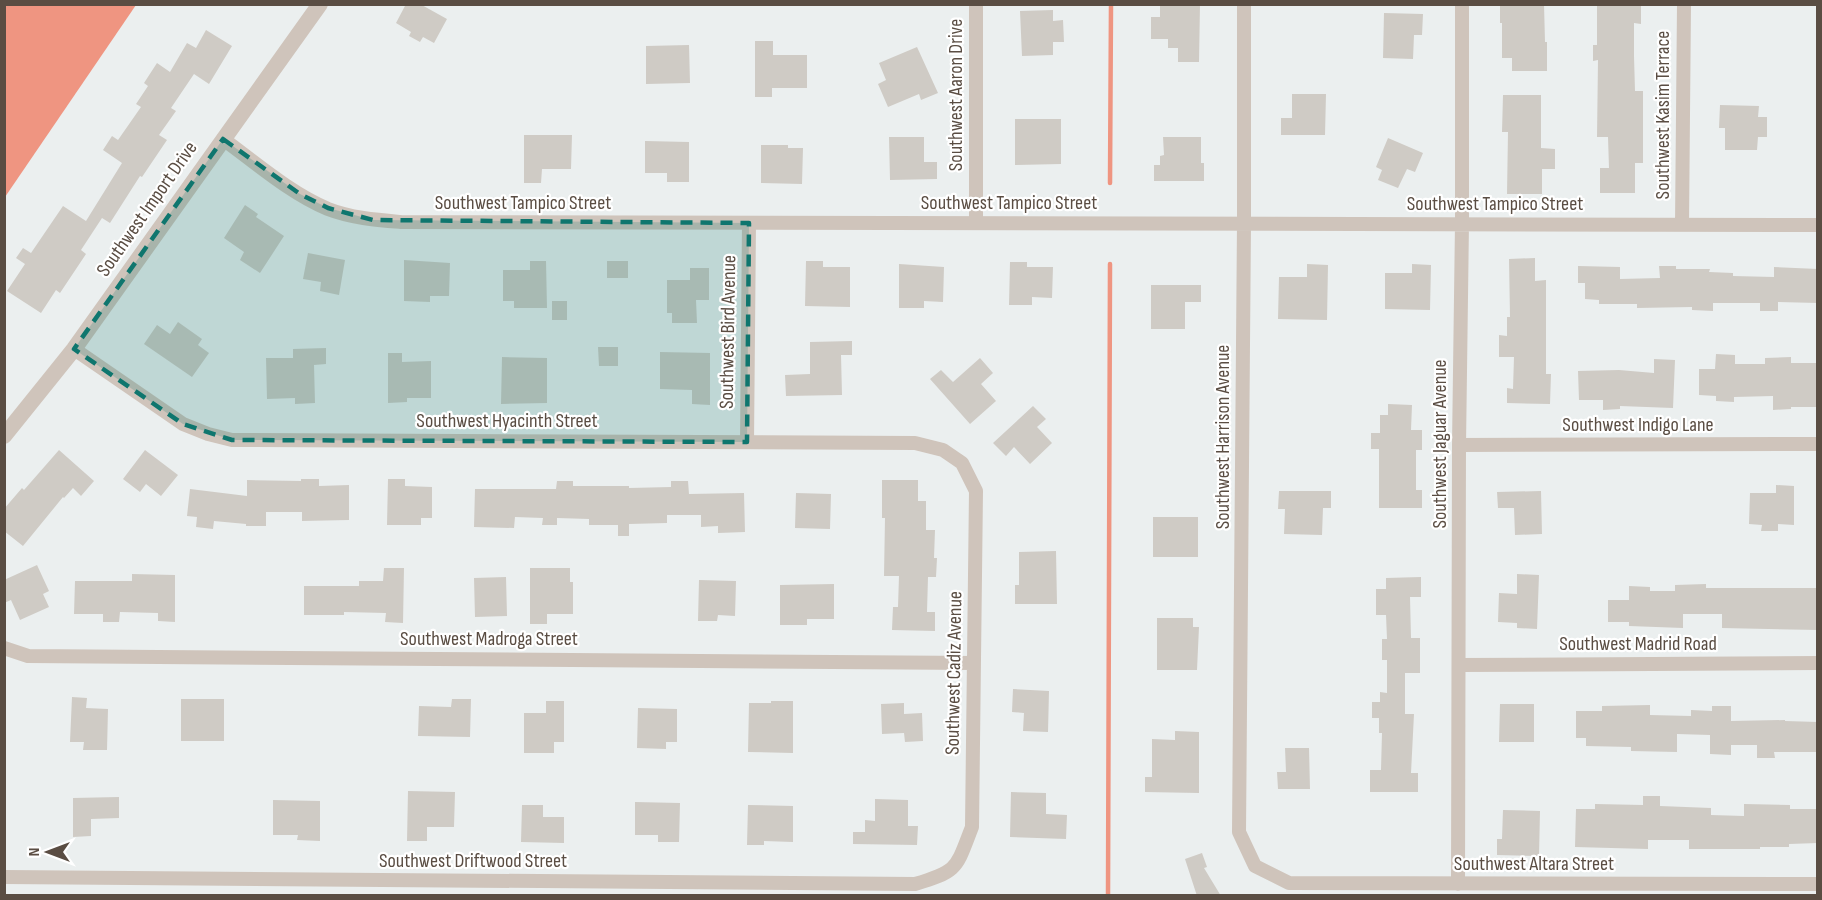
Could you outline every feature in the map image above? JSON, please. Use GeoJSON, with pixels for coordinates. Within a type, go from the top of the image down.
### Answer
{"type":"FeatureCollection","features":[{"type":"Feature","properties":{"kind":"street","name":"Southwest Import Drive"},"geometry":{"type":"LineString","coordinates":[[4,436],[74,349],[320,4]]}},
{"type":"Feature","properties":{"kind":"street","name":"Southwest Aaron Drive"},"geometry":{"type":"LineString","coordinates":[[976,4],[976,222]]}},
{"type":"Feature","properties":{"kind":"street","name":"Southwest Harrison Avenue"},"geometry":{"type":"LineString","coordinates":[[1244,4],[1239,832],[1255,866]]}},
{"type":"Feature","properties":{"kind":"street","name":"Southwest Jaguar Avenue"},"geometry":{"type":"LineString","coordinates":[[1458,884],[1460,665],[1458,445],[1462,224],[1462,4]]}},
{"type":"Feature","properties":{"kind":"street","name":"Southwest Kasim Terrace"},"geometry":{"type":"LineString","coordinates":[[1682,225],[1684,4]]}},
{"type":"Feature","properties":{"kind":"street","name":"Southwest Tampico Street"},"geometry":{"type":"LineString","coordinates":[[223,139],[300,194],[328,208],[373,220],[413,222],[1818,225]]}},
{"type":"Feature","properties":{"kind":"street","name":"Southwest Bird Avenue"},"geometry":{"type":"LineString","coordinates":[[747,442],[749,223]]}},
{"type":"Feature","properties":{"kind":"street","name":"Southwest Hyacinth Street"},"geometry":{"type":"LineString","coordinates":[[74,349],[183,424],[232,440],[915,443],[943,450],[962,463]]}},
{"type":"Feature","properties":{"kind":"street","name":"Southwest Indigo Lane"},"geometry":{"type":"LineString","coordinates":[[1458,445],[1818,444]]}},
{"type":"Feature","properties":{"kind":"street","name":"Southwest Cadiz Avenue"},"geometry":{"type":"LineString","coordinates":[[941,877],[957,866],[972,827],[976,491],[962,463]]}},
{"type":"Feature","properties":{"kind":"street","name":"Southwest Madroga Street"},"geometry":{"type":"LineString","coordinates":[[4,648],[28,656],[974,663]]}},
{"type":"Feature","properties":{"kind":"street","name":"Southwest Madrid Road"},"geometry":{"type":"LineString","coordinates":[[1460,665],[1818,663]]}},
{"type":"Feature","properties":{"kind":"street","name":"Southwest Altara Street"},"geometry":{"type":"LineString","coordinates":[[1255,866],[1289,882],[1818,884]]}},
{"type":"Feature","properties":{"kind":"street","name":"Southwest Driftwood Street"},"geometry":{"type":"LineString","coordinates":[[4,877],[915,884],[941,877]]}},
{"type":"Feature","properties":{"kind":"highlighted area"},"geometry":{"type":"Polygon","coordinates":[[[223,139],[300,194],[328,208],[373,220],[749,223],[747,442],[232,440],[183,424],[74,349],[223,139]]]}},
{"type":"Feature","properties":{"kind":"shaded area"},"geometry":{"type":"Polygon","coordinates":[[[4,5],[136,5],[5,197],[4,5]]]}},
{"type":"Feature","properties":{"kind":"building"},"geometry":{"type":"Polygon","coordinates":[[[406,4],[420,4],[447,19],[434,43],[423,37],[420,42],[409,36],[411,32],[396,23],[406,4]]]}},
{"type":"Feature","properties":{"kind":"building"},"geometry":{"type":"Polygon","coordinates":[[[1160,4],[1200,4],[1199,62],[1178,62],[1178,48],[1168,48],[1168,39],[1151,39],[1151,17],[1160,17],[1160,4]]]}},
{"type":"Feature","properties":{"kind":"building"},"geometry":{"type":"Polygon","coordinates":[[[1500,4],[1544,4],[1547,71],[1512,71],[1512,58],[1502,58],[1500,4]]]}},
{"type":"Feature","properties":{"kind":"building"},"geometry":{"type":"Polygon","coordinates":[[[1597,4],[1641,5],[1641,24],[1634,23],[1634,56],[1635,91],[1643,91],[1643,163],[1635,163],[1635,193],[1600,193],[1600,168],[1609,168],[1608,137],[1597,137],[1598,60],[1593,61],[1593,45],[1597,45],[1597,4]]]}},
{"type":"Feature","properties":{"kind":"building"},"geometry":{"type":"Polygon","coordinates":[[[1053,10],[1053,21],[1063,20],[1064,42],[1053,42],[1053,55],[1022,56],[1020,11],[1053,10]]]}},
{"type":"Feature","properties":{"kind":"building"},"geometry":{"type":"Polygon","coordinates":[[[1384,13],[1423,14],[1422,35],[1414,35],[1413,59],[1383,58],[1384,13]]]}},
{"type":"Feature","properties":{"kind":"building"},"geometry":{"type":"Polygon","coordinates":[[[206,30],[232,46],[209,84],[194,74],[171,108],[176,111],[159,135],[167,140],[142,177],[140,176],[110,223],[102,218],[81,250],[86,254],[60,293],[56,290],[41,313],[7,291],[25,264],[16,258],[23,248],[31,253],[63,206],[86,221],[122,163],[103,150],[112,136],[118,140],[141,107],[136,104],[148,86],[144,83],[157,63],[170,72],[187,43],[196,48],[206,30]]]}},
{"type":"Feature","properties":{"kind":"building"},"geometry":{"type":"Polygon","coordinates":[[[755,41],[773,41],[773,55],[807,55],[807,88],[772,88],[772,97],[755,97],[755,41]]]}},
{"type":"Feature","properties":{"kind":"building"},"geometry":{"type":"Polygon","coordinates":[[[689,45],[690,83],[646,84],[646,46],[689,45]]]}},
{"type":"Feature","properties":{"kind":"building"},"geometry":{"type":"Polygon","coordinates":[[[917,47],[938,93],[921,100],[919,94],[888,107],[878,84],[886,80],[879,63],[917,47]]]}},
{"type":"Feature","properties":{"kind":"building"},"geometry":{"type":"Polygon","coordinates":[[[1292,94],[1326,94],[1325,135],[1281,135],[1281,118],[1292,118],[1292,94]]]}},
{"type":"Feature","properties":{"kind":"building"},"geometry":{"type":"Polygon","coordinates":[[[1503,95],[1541,95],[1541,148],[1555,149],[1555,169],[1542,169],[1542,194],[1507,194],[1508,132],[1502,132],[1503,95]]]}},
{"type":"Feature","properties":{"kind":"building"},"geometry":{"type":"Polygon","coordinates":[[[1720,105],[1759,106],[1758,117],[1767,117],[1767,137],[1758,137],[1757,150],[1725,150],[1725,128],[1719,128],[1720,105]]]}},
{"type":"Feature","properties":{"kind":"building"},"geometry":{"type":"Polygon","coordinates":[[[1015,119],[1061,119],[1061,164],[1015,165],[1015,119]]]}},
{"type":"Feature","properties":{"kind":"building"},"geometry":{"type":"Polygon","coordinates":[[[524,135],[572,135],[571,169],[542,169],[541,183],[524,183],[524,135]]]}},
{"type":"Feature","properties":{"kind":"building"},"geometry":{"type":"Polygon","coordinates":[[[889,137],[924,137],[924,162],[937,162],[937,179],[890,180],[889,137]]]}},
{"type":"Feature","properties":{"kind":"building"},"geometry":{"type":"Polygon","coordinates":[[[1163,137],[1201,137],[1204,181],[1154,181],[1154,165],[1160,165],[1160,156],[1164,155],[1163,137]]]}},
{"type":"Feature","properties":{"kind":"building"},"geometry":{"type":"Polygon","coordinates":[[[1388,138],[1423,153],[1415,172],[1407,169],[1398,188],[1378,180],[1382,170],[1376,167],[1388,138]]]}},
{"type":"Feature","properties":{"kind":"building"},"geometry":{"type":"Polygon","coordinates":[[[645,141],[689,142],[689,182],[667,182],[667,173],[645,173],[645,141]]]}},
{"type":"Feature","properties":{"kind":"building"},"geometry":{"type":"Polygon","coordinates":[[[761,145],[788,145],[788,148],[803,148],[802,184],[761,183],[761,145]]]}},
{"type":"Feature","properties":{"kind":"building"},"geometry":{"type":"Polygon","coordinates":[[[245,205],[258,214],[256,217],[284,236],[260,273],[240,260],[244,252],[224,238],[245,205]]]}},
{"type":"Feature","properties":{"kind":"building"},"geometry":{"type":"Polygon","coordinates":[[[308,253],[345,260],[339,295],[320,291],[321,282],[303,279],[308,253]]]}},
{"type":"Feature","properties":{"kind":"building"},"geometry":{"type":"Polygon","coordinates":[[[1535,258],[1535,281],[1546,280],[1546,374],[1551,374],[1550,404],[1507,403],[1507,388],[1513,389],[1514,357],[1499,357],[1499,335],[1507,336],[1507,317],[1510,317],[1509,259],[1535,258]]]}},
{"type":"Feature","properties":{"kind":"building"},"geometry":{"type":"Polygon","coordinates":[[[404,260],[450,263],[449,296],[430,296],[430,302],[404,301],[404,260]]]}},
{"type":"Feature","properties":{"kind":"building"},"geometry":{"type":"Polygon","coordinates":[[[530,261],[546,261],[547,308],[514,308],[514,301],[503,301],[503,270],[530,270],[530,261]]]}},
{"type":"Feature","properties":{"kind":"building"},"geometry":{"type":"Polygon","coordinates":[[[607,261],[628,261],[628,278],[607,278],[607,261]]]}},
{"type":"Feature","properties":{"kind":"building"},"geometry":{"type":"Polygon","coordinates":[[[806,261],[823,261],[823,267],[850,267],[850,307],[805,306],[806,261]]]}},
{"type":"Feature","properties":{"kind":"building"},"geometry":{"type":"Polygon","coordinates":[[[1010,262],[1027,262],[1027,267],[1053,267],[1052,298],[1032,297],[1032,305],[1009,305],[1010,262]]]}},
{"type":"Feature","properties":{"kind":"building"},"geometry":{"type":"Polygon","coordinates":[[[899,264],[944,267],[943,302],[924,301],[924,308],[899,308],[899,264]]]}},
{"type":"Feature","properties":{"kind":"building"},"geometry":{"type":"Polygon","coordinates":[[[1307,264],[1328,265],[1327,320],[1278,319],[1279,277],[1307,277],[1307,264]]]}},
{"type":"Feature","properties":{"kind":"building"},"geometry":{"type":"Polygon","coordinates":[[[1412,264],[1431,265],[1430,310],[1385,309],[1385,273],[1412,273],[1412,264]]]}},
{"type":"Feature","properties":{"kind":"building"},"geometry":{"type":"Polygon","coordinates":[[[1578,266],[1620,267],[1620,279],[1660,278],[1659,266],[1676,266],[1676,269],[1710,269],[1709,272],[1733,273],[1733,276],[1774,277],[1774,267],[1818,269],[1818,303],[1778,302],[1778,311],[1760,311],[1760,303],[1713,303],[1713,311],[1692,310],[1692,307],[1637,308],[1637,304],[1599,304],[1599,300],[1585,299],[1585,283],[1578,283],[1578,266]]]}},
{"type":"Feature","properties":{"kind":"building"},"geometry":{"type":"Polygon","coordinates":[[[690,268],[709,268],[709,300],[696,300],[697,323],[672,323],[672,313],[667,313],[667,280],[690,280],[690,268]]]}},
{"type":"Feature","properties":{"kind":"building"},"geometry":{"type":"Polygon","coordinates":[[[1151,285],[1201,285],[1201,302],[1185,302],[1185,329],[1151,329],[1151,285]]]}},
{"type":"Feature","properties":{"kind":"building"},"geometry":{"type":"Polygon","coordinates":[[[552,301],[567,301],[567,320],[552,320],[552,301]]]}},
{"type":"Feature","properties":{"kind":"building"},"geometry":{"type":"Polygon","coordinates":[[[178,322],[202,339],[198,345],[209,353],[192,377],[144,344],[157,325],[170,334],[178,322]]]}},
{"type":"Feature","properties":{"kind":"building"},"geometry":{"type":"Polygon","coordinates":[[[852,341],[852,355],[841,355],[842,395],[786,396],[785,375],[810,374],[810,342],[852,341]]]}},
{"type":"Feature","properties":{"kind":"building"},"geometry":{"type":"Polygon","coordinates":[[[598,347],[618,347],[618,366],[599,366],[598,347]]]}},
{"type":"Feature","properties":{"kind":"building"},"geometry":{"type":"Polygon","coordinates":[[[326,348],[326,364],[314,365],[315,403],[295,404],[295,398],[267,399],[266,358],[293,358],[293,349],[326,348]]]}},
{"type":"Feature","properties":{"kind":"building"},"geometry":{"type":"Polygon","coordinates":[[[660,352],[710,353],[710,405],[692,404],[692,390],[660,389],[660,352]]]}},
{"type":"Feature","properties":{"kind":"building"},"geometry":{"type":"Polygon","coordinates":[[[388,353],[402,353],[402,362],[431,361],[431,398],[407,398],[407,402],[388,403],[388,353]]]}},
{"type":"Feature","properties":{"kind":"building"},"geometry":{"type":"Polygon","coordinates":[[[1716,354],[1735,355],[1735,364],[1765,364],[1765,358],[1791,357],[1791,363],[1818,363],[1818,407],[1773,410],[1773,396],[1734,397],[1734,402],[1716,401],[1716,396],[1699,395],[1699,369],[1715,369],[1716,354]]]}},
{"type":"Feature","properties":{"kind":"building"},"geometry":{"type":"Polygon","coordinates":[[[502,357],[547,358],[547,403],[501,404],[502,357]]]}},
{"type":"Feature","properties":{"kind":"building"},"geometry":{"type":"Polygon","coordinates":[[[980,358],[993,373],[981,384],[996,401],[970,424],[930,379],[941,370],[953,382],[980,358]]]}},
{"type":"Feature","properties":{"kind":"building"},"geometry":{"type":"Polygon","coordinates":[[[1654,359],[1675,360],[1673,408],[1620,406],[1620,409],[1603,410],[1603,400],[1579,400],[1578,371],[1619,370],[1654,373],[1654,359]]]}},
{"type":"Feature","properties":{"kind":"building"},"geometry":{"type":"Polygon","coordinates":[[[1388,404],[1412,405],[1411,430],[1422,430],[1422,450],[1416,450],[1416,490],[1422,490],[1422,508],[1379,508],[1379,449],[1371,449],[1371,433],[1380,433],[1380,415],[1388,415],[1388,404]]]}},
{"type":"Feature","properties":{"kind":"building"},"geometry":{"type":"Polygon","coordinates":[[[1033,406],[1046,419],[1037,427],[1052,443],[1030,464],[1014,447],[1006,456],[993,443],[1033,406]]]}},
{"type":"Feature","properties":{"kind":"building"},"geometry":{"type":"Polygon","coordinates":[[[59,450],[94,481],[81,496],[73,488],[63,497],[23,546],[4,531],[4,509],[59,450]]]}},
{"type":"Feature","properties":{"kind":"building"},"geometry":{"type":"Polygon","coordinates":[[[145,450],[178,475],[161,496],[146,484],[140,492],[123,479],[145,450]]]}},
{"type":"Feature","properties":{"kind":"building"},"geometry":{"type":"Polygon","coordinates":[[[301,479],[319,479],[319,486],[349,485],[349,520],[302,521],[302,512],[266,512],[266,526],[246,526],[246,524],[214,521],[213,529],[196,527],[197,517],[187,516],[190,489],[247,496],[247,480],[301,481],[301,479]]]}},
{"type":"Feature","properties":{"kind":"building"},"geometry":{"type":"Polygon","coordinates":[[[388,479],[405,479],[405,486],[432,487],[432,518],[421,518],[421,525],[387,525],[388,479]]]}},
{"type":"Feature","properties":{"kind":"building"},"geometry":{"type":"Polygon","coordinates":[[[882,480],[918,480],[918,501],[926,501],[926,530],[935,530],[934,558],[937,558],[936,577],[928,577],[927,612],[935,612],[935,631],[892,630],[893,607],[898,607],[899,576],[884,576],[885,518],[882,518],[882,480]]]}},
{"type":"Feature","properties":{"kind":"building"},"geometry":{"type":"Polygon","coordinates":[[[557,481],[573,481],[573,486],[629,486],[629,488],[671,487],[671,481],[688,481],[689,494],[744,493],[745,532],[718,533],[718,526],[701,527],[701,515],[667,515],[667,523],[629,524],[629,536],[618,536],[618,525],[589,525],[589,519],[557,518],[557,525],[542,525],[543,518],[515,517],[514,528],[474,527],[475,489],[556,489],[557,481]]]}},
{"type":"Feature","properties":{"kind":"building"},"geometry":{"type":"Polygon","coordinates":[[[1776,485],[1794,486],[1794,525],[1778,524],[1778,531],[1761,531],[1762,525],[1749,524],[1750,493],[1776,493],[1776,485]]]}},
{"type":"Feature","properties":{"kind":"building"},"geometry":{"type":"Polygon","coordinates":[[[1279,491],[1331,491],[1331,508],[1323,508],[1322,535],[1284,534],[1285,509],[1278,509],[1279,491]]]}},
{"type":"Feature","properties":{"kind":"building"},"geometry":{"type":"Polygon","coordinates":[[[1541,491],[1542,534],[1515,535],[1514,508],[1498,508],[1497,492],[1541,491]]]}},
{"type":"Feature","properties":{"kind":"building"},"geometry":{"type":"Polygon","coordinates":[[[796,493],[831,494],[830,529],[795,528],[796,493]]]}},
{"type":"Feature","properties":{"kind":"building"},"geometry":{"type":"Polygon","coordinates":[[[1153,517],[1198,517],[1198,557],[1153,557],[1153,517]]]}},
{"type":"Feature","properties":{"kind":"building"},"geometry":{"type":"Polygon","coordinates":[[[1056,551],[1057,604],[1015,604],[1015,585],[1019,585],[1019,552],[1056,551]]]}},
{"type":"Feature","properties":{"kind":"building"},"geometry":{"type":"Polygon","coordinates":[[[37,565],[49,591],[43,594],[49,607],[20,620],[11,600],[4,603],[4,580],[37,565]]]}},
{"type":"Feature","properties":{"kind":"building"},"geometry":{"type":"Polygon","coordinates":[[[384,568],[404,568],[403,623],[385,622],[386,613],[344,612],[344,615],[304,615],[304,586],[359,586],[359,581],[383,581],[384,568]]]}},
{"type":"Feature","properties":{"kind":"building"},"geometry":{"type":"Polygon","coordinates":[[[530,568],[570,568],[570,582],[573,582],[573,614],[547,614],[547,624],[530,624],[530,568]]]}},
{"type":"Feature","properties":{"kind":"building"},"geometry":{"type":"Polygon","coordinates":[[[132,574],[175,575],[175,622],[158,621],[158,613],[120,612],[119,622],[103,622],[103,614],[74,614],[75,581],[132,581],[132,574]]]}},
{"type":"Feature","properties":{"kind":"building"},"geometry":{"type":"Polygon","coordinates":[[[1517,574],[1539,575],[1537,629],[1517,628],[1517,623],[1498,622],[1499,593],[1517,594],[1517,574]]]}},
{"type":"Feature","properties":{"kind":"building"},"geometry":{"type":"Polygon","coordinates":[[[506,577],[507,616],[475,617],[474,578],[506,577]]]}},
{"type":"Feature","properties":{"kind":"building"},"geometry":{"type":"Polygon","coordinates":[[[1421,577],[1421,597],[1410,597],[1411,638],[1420,638],[1420,673],[1405,673],[1405,714],[1414,714],[1411,773],[1418,773],[1418,792],[1370,792],[1370,770],[1381,770],[1382,733],[1379,733],[1379,718],[1372,718],[1372,702],[1380,702],[1380,692],[1387,693],[1387,660],[1382,660],[1382,639],[1387,639],[1386,615],[1376,615],[1376,589],[1386,589],[1386,578],[1421,577]]]}},
{"type":"Feature","properties":{"kind":"building"},"geometry":{"type":"Polygon","coordinates":[[[699,580],[736,581],[735,616],[718,615],[717,621],[698,621],[699,580]]]}},
{"type":"Feature","properties":{"kind":"building"},"geometry":{"type":"Polygon","coordinates":[[[834,584],[834,619],[807,619],[807,625],[780,625],[780,585],[834,584]]]}},
{"type":"Feature","properties":{"kind":"building"},"geometry":{"type":"Polygon","coordinates":[[[1706,584],[1706,588],[1818,588],[1818,630],[1722,628],[1722,614],[1683,614],[1683,628],[1629,626],[1629,622],[1608,622],[1608,600],[1629,600],[1629,586],[1650,587],[1650,591],[1675,591],[1675,585],[1706,584]]]}},
{"type":"Feature","properties":{"kind":"building"},"geometry":{"type":"Polygon","coordinates":[[[1157,618],[1193,618],[1193,627],[1199,627],[1197,670],[1157,670],[1157,618]]]}},
{"type":"Feature","properties":{"kind":"building"},"geometry":{"type":"Polygon","coordinates":[[[1013,689],[1049,691],[1048,732],[1023,731],[1024,713],[1012,712],[1013,689]]]}},
{"type":"Feature","properties":{"kind":"building"},"geometry":{"type":"Polygon","coordinates":[[[72,697],[87,698],[86,708],[108,709],[107,750],[83,750],[84,742],[70,742],[72,697]]]}},
{"type":"Feature","properties":{"kind":"building"},"geometry":{"type":"Polygon","coordinates":[[[181,699],[224,699],[224,741],[181,741],[181,699]]]}},
{"type":"Feature","properties":{"kind":"building"},"geometry":{"type":"Polygon","coordinates":[[[452,699],[471,699],[470,737],[418,736],[419,706],[451,707],[452,699]]]}},
{"type":"Feature","properties":{"kind":"building"},"geometry":{"type":"Polygon","coordinates":[[[546,701],[564,701],[564,742],[554,742],[554,753],[524,753],[524,713],[546,713],[546,701]]]}},
{"type":"Feature","properties":{"kind":"building"},"geometry":{"type":"Polygon","coordinates":[[[771,701],[793,701],[793,753],[748,752],[749,703],[771,703],[771,701]]]}},
{"type":"Feature","properties":{"kind":"building"},"geometry":{"type":"Polygon","coordinates":[[[904,703],[904,714],[922,713],[923,741],[905,742],[904,733],[882,734],[881,704],[904,703]]]}},
{"type":"Feature","properties":{"kind":"building"},"geometry":{"type":"Polygon","coordinates":[[[1500,704],[1534,704],[1534,742],[1499,742],[1500,704]]]}},
{"type":"Feature","properties":{"kind":"building"},"geometry":{"type":"Polygon","coordinates":[[[1650,705],[1650,715],[1691,716],[1691,710],[1712,711],[1712,706],[1731,706],[1731,721],[1818,722],[1818,752],[1774,752],[1775,758],[1757,758],[1757,745],[1731,745],[1731,755],[1710,754],[1710,735],[1677,734],[1677,752],[1631,751],[1631,747],[1586,746],[1586,738],[1576,738],[1576,711],[1602,711],[1602,706],[1650,705]]]}},
{"type":"Feature","properties":{"kind":"building"},"geometry":{"type":"Polygon","coordinates":[[[638,708],[677,709],[677,742],[666,742],[666,749],[637,748],[638,708]]]}},
{"type":"Feature","properties":{"kind":"building"},"geometry":{"type":"Polygon","coordinates":[[[1175,731],[1199,732],[1199,793],[1145,792],[1145,777],[1152,777],[1152,739],[1175,740],[1175,731]]]}},
{"type":"Feature","properties":{"kind":"building"},"geometry":{"type":"Polygon","coordinates":[[[1285,748],[1309,748],[1310,789],[1278,789],[1277,772],[1286,772],[1285,748]]]}},
{"type":"Feature","properties":{"kind":"building"},"geometry":{"type":"Polygon","coordinates":[[[408,791],[455,792],[454,827],[427,827],[427,841],[407,841],[408,791]]]}},
{"type":"Feature","properties":{"kind":"building"},"geometry":{"type":"Polygon","coordinates":[[[1011,792],[1046,793],[1046,814],[1067,815],[1066,839],[1010,837],[1011,792]]]}},
{"type":"Feature","properties":{"kind":"building"},"geometry":{"type":"Polygon","coordinates":[[[1643,796],[1660,796],[1660,806],[1711,808],[1711,815],[1744,816],[1744,804],[1790,805],[1790,809],[1818,809],[1818,843],[1789,844],[1789,847],[1760,847],[1760,849],[1689,849],[1689,840],[1648,840],[1648,849],[1575,847],[1576,809],[1595,809],[1595,804],[1643,805],[1643,796]]]}},
{"type":"Feature","properties":{"kind":"building"},"geometry":{"type":"Polygon","coordinates":[[[119,797],[119,818],[91,819],[91,836],[73,837],[73,798],[119,797]]]}},
{"type":"Feature","properties":{"kind":"building"},"geometry":{"type":"Polygon","coordinates":[[[875,799],[908,800],[908,826],[918,826],[917,845],[853,844],[853,832],[865,832],[865,820],[875,821],[875,799]]]}},
{"type":"Feature","properties":{"kind":"building"},"geometry":{"type":"Polygon","coordinates":[[[273,800],[320,801],[320,841],[297,840],[298,835],[273,835],[273,800]]]}},
{"type":"Feature","properties":{"kind":"building"},"geometry":{"type":"Polygon","coordinates":[[[635,802],[680,803],[679,842],[658,842],[658,835],[635,835],[635,802]]]}},
{"type":"Feature","properties":{"kind":"building"},"geometry":{"type":"Polygon","coordinates":[[[522,805],[543,805],[543,817],[564,817],[564,843],[521,842],[522,805]]]}},
{"type":"Feature","properties":{"kind":"building"},"geometry":{"type":"Polygon","coordinates":[[[748,805],[793,806],[793,842],[764,841],[764,845],[747,845],[748,805]]]}},
{"type":"Feature","properties":{"kind":"building"},"geometry":{"type":"Polygon","coordinates":[[[1503,810],[1540,811],[1539,856],[1497,855],[1497,839],[1502,839],[1503,810]]]}},
{"type":"Feature","properties":{"kind":"building"},"geometry":{"type":"Polygon","coordinates":[[[1202,853],[1207,867],[1204,868],[1221,896],[1197,896],[1185,859],[1202,853]]]}},
{"type":"Feature","properties":{"kind":"waterway"},"geometry":{"type":"LineString","coordinates":[[1110,183],[1111,4]]}},
{"type":"Feature","properties":{"kind":"waterway"},"geometry":{"type":"LineString","coordinates":[[1108,896],[1110,264]]}}]}
